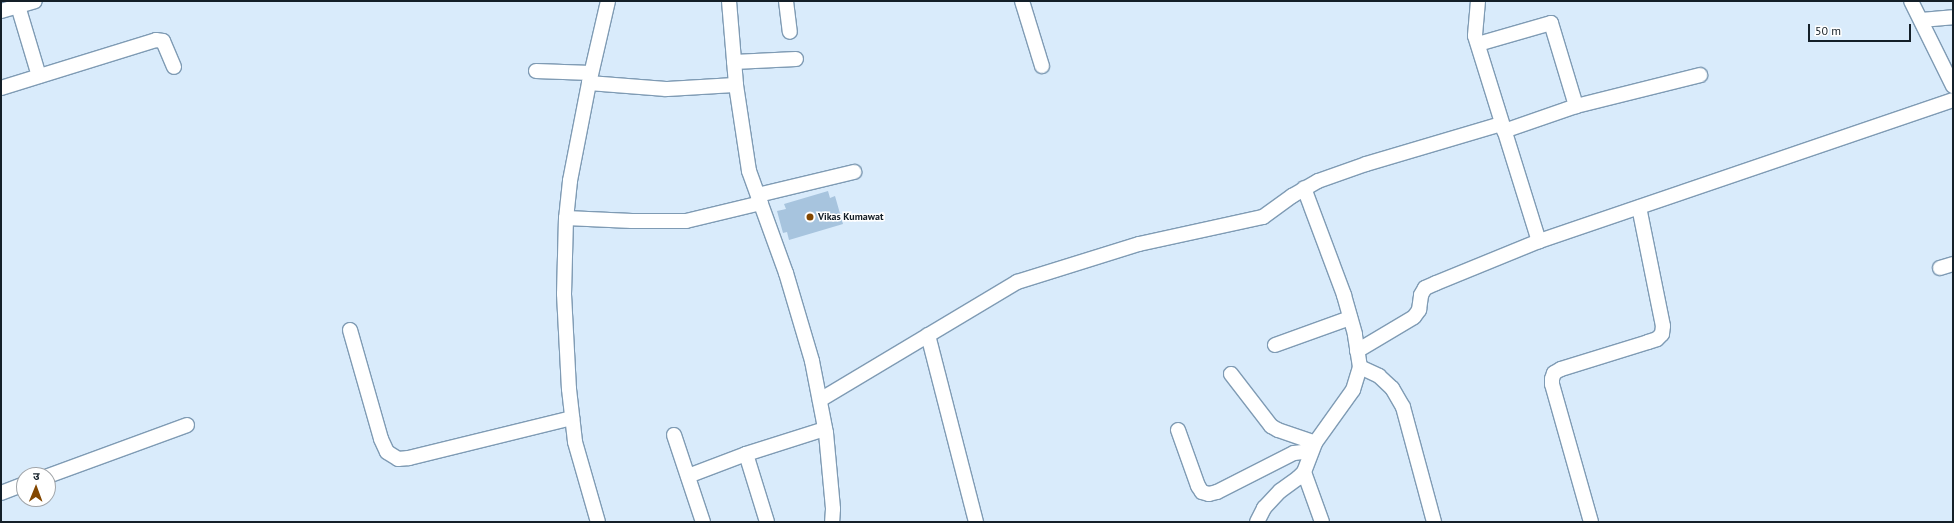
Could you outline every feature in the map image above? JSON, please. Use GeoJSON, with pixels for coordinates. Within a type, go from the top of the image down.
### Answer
{"type":"FeatureCollection","features":[{"type":"Feature","properties":{"kind":"street"},"geometry":{"type":"LineString","coordinates":[[1,11],[35,1]]}},
{"type":"Feature","properties":{"kind":"street"},"geometry":{"type":"LineString","coordinates":[[598,522],[575,442],[569,389],[564,294],[566,218],[570,181],[590,78],[608,1]]}},
{"type":"Feature","properties":{"kind":"street"},"geometry":{"type":"LineString","coordinates":[[729,1],[736,85],[749,171],[788,280],[812,361],[825,429],[834,509],[832,522]]}},
{"type":"Feature","properties":{"kind":"street"},"geometry":{"type":"LineString","coordinates":[[786,1],[790,32]]}},
{"type":"Feature","properties":{"kind":"street"},"geometry":{"type":"LineString","coordinates":[[1022,1],[1042,66]]}},
{"type":"Feature","properties":{"kind":"street"},"geometry":{"type":"LineString","coordinates":[[1478,1],[1475,36],[1539,241]]}},
{"type":"Feature","properties":{"kind":"street"},"geometry":{"type":"LineString","coordinates":[[1911,1],[1953,86]]}},
{"type":"Feature","properties":{"kind":"street"},"geometry":{"type":"LineString","coordinates":[[18,6],[39,76]]}},
{"type":"Feature","properties":{"kind":"street"},"geometry":{"type":"LineString","coordinates":[[1921,20],[1953,17]]}},
{"type":"Feature","properties":{"kind":"street"},"geometry":{"type":"LineString","coordinates":[[1478,44],[1551,23],[1576,106]]}},
{"type":"Feature","properties":{"kind":"street"},"geometry":{"type":"LineString","coordinates":[[1,88],[156,40],[163,41],[174,67]]}},
{"type":"Feature","properties":{"kind":"street"},"geometry":{"type":"LineString","coordinates":[[734,62],[796,59]]}},
{"type":"Feature","properties":{"kind":"street"},"geometry":{"type":"LineString","coordinates":[[536,71],[666,89],[736,85]]}},
{"type":"Feature","properties":{"kind":"street"},"geometry":{"type":"LineString","coordinates":[[820,400],[1017,282],[1139,244],[1263,217],[1304,188],[1318,181],[1366,164],[1576,106],[1700,75]]}},
{"type":"Feature","properties":{"kind":"street"},"geometry":{"type":"LineString","coordinates":[[1358,351],[1414,317],[1420,310],[1420,295],[1425,288],[1539,241],[1953,100]]}},
{"type":"Feature","properties":{"kind":"street"},"geometry":{"type":"LineString","coordinates":[[566,218],[632,221],[686,221],[854,172]]}},
{"type":"Feature","properties":{"kind":"street"},"geometry":{"type":"LineString","coordinates":[[1257,522],[1264,508],[1280,491],[1304,472],[1313,447],[1353,390],[1360,367],[1358,351],[1344,295],[1304,188]]}},
{"type":"Feature","properties":{"kind":"street"},"geometry":{"type":"LineString","coordinates":[[1591,522],[1552,384],[1552,379],[1554,373],[1561,369],[1657,339],[1662,334],[1663,326],[1639,207]]}},
{"type":"Feature","properties":{"kind":"street"},"geometry":{"type":"LineString","coordinates":[[1275,345],[1350,318]]}},
{"type":"Feature","properties":{"kind":"street"},"geometry":{"type":"LineString","coordinates":[[350,330],[381,439],[386,452],[398,459],[409,458],[572,418]]}},
{"type":"Feature","properties":{"kind":"street"},"geometry":{"type":"LineString","coordinates":[[928,335],[976,522]]}},
{"type":"Feature","properties":{"kind":"street"},"geometry":{"type":"LineString","coordinates":[[1360,367],[1383,380],[1392,388],[1402,407],[1434,522]]}},
{"type":"Feature","properties":{"kind":"street"},"geometry":{"type":"LineString","coordinates":[[1231,374],[1271,426],[1313,447]]}},
{"type":"Feature","properties":{"kind":"street"},"geometry":{"type":"LineString","coordinates":[[56,473],[187,425]]}},
{"type":"Feature","properties":{"kind":"street"},"geometry":{"type":"LineString","coordinates":[[688,476],[746,454],[825,429]]}},
{"type":"Feature","properties":{"kind":"street"},"geometry":{"type":"LineString","coordinates":[[1178,430],[1198,486],[1202,492],[1209,494],[1217,492],[1294,453],[1313,447]]}},
{"type":"Feature","properties":{"kind":"street"},"geometry":{"type":"LineString","coordinates":[[674,435],[703,522]]}},
{"type":"Feature","properties":{"kind":"street"},"geometry":{"type":"LineString","coordinates":[[746,454],[767,522]]}},
{"type":"Feature","properties":{"kind":"street"},"geometry":{"type":"LineString","coordinates":[[1304,472],[1322,522]]}},
{"type":"Feature","properties":{"kind":"street"},"geometry":{"type":"LineString","coordinates":[[1,493],[16,487]]}},
{"type":"Feature","properties":{"kind":"building","name":"Vikas Kumawat"},"geometry":{"type":"Polygon","coordinates":[[[828,191],[830,198],[835,196],[843,224],[789,240],[787,232],[783,233],[777,211],[786,209],[784,204],[828,191]]]}},
{"type":"Feature","properties":{"kind":"place","name":"Vikas Kumawat"},"geometry":{"type":"Point","coordinates":[810,217]}}]}
